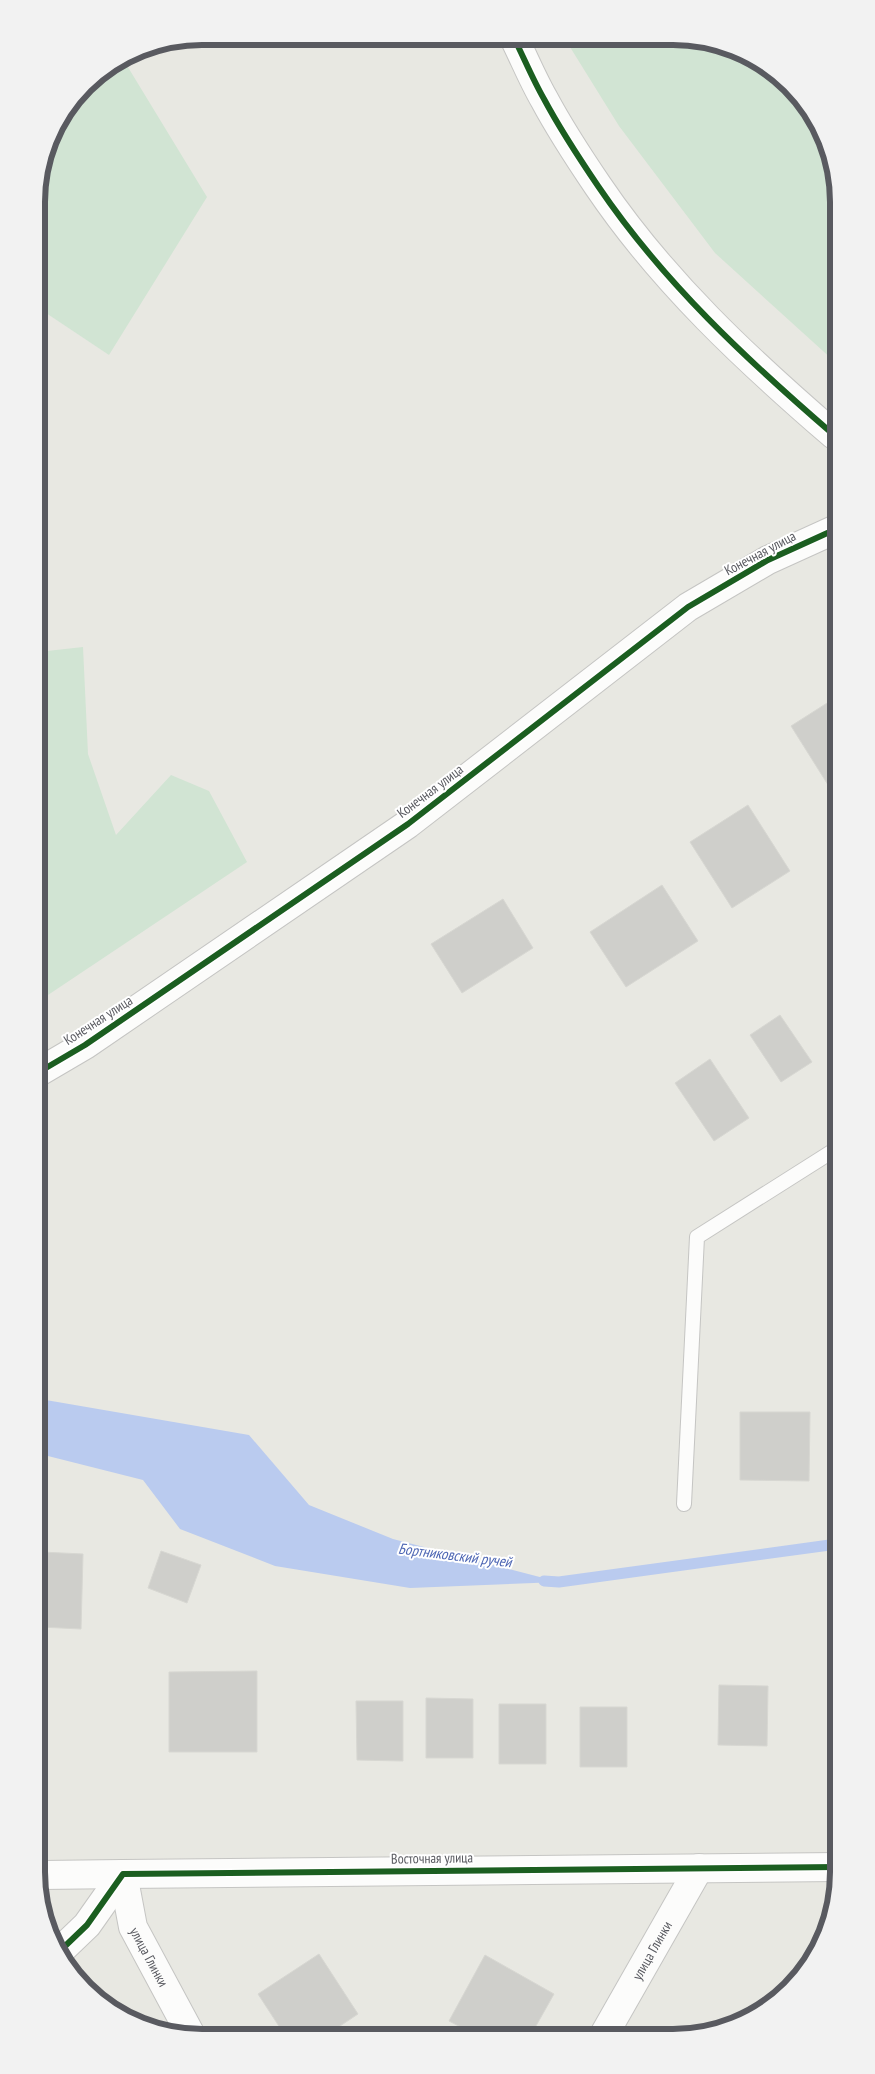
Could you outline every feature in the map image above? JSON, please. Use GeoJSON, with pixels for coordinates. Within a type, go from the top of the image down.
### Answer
{"type":"FeatureCollection","features":[{"type":"Feature","properties":{"kind":"street"},"geometry":{"type":"LineString","coordinates":[[517,45],[543,99],[598,186],[635,236],[669,278],[710,322],[759,370],[830,432]]}},
{"type":"Feature","properties":{"kind":"street","name":"Конечная улица"},"geometry":{"type":"LineString","coordinates":[[45,1068],[85,1045],[408,824],[688,607],[768,560],[830,532]]}},
{"type":"Feature","properties":{"kind":"street","name":"Восточная улица"},"geometry":{"type":"LineString","coordinates":[[123,1874],[830,1867]]}},
{"type":"Feature","properties":{"kind":"street","name":"улица Глинки"},"geometry":{"type":"LineString","coordinates":[[607,2029],[699,1868]]}},
{"type":"Feature","properties":{"kind":"street"},"geometry":{"type":"LineString","coordinates":[[45,1875],[123,1874]]}},
{"type":"Feature","properties":{"kind":"street"},"geometry":{"type":"LineString","coordinates":[[64,1947],[87,1926],[123,1874]]}},
{"type":"Feature","properties":{"kind":"street","name":"улица Глинки"},"geometry":{"type":"LineString","coordinates":[[123,1874],[133,1927],[188,2028]]}},
{"type":"Feature","properties":{"kind":"lane"},"geometry":{"type":"LineString","coordinates":[[684,1504],[697,1238],[830,1153]]}},
{"type":"Feature","properties":{"kind":"green space"},"geometry":{"type":"Polygon","coordinates":[[[569,45],[683,45],[704,48],[723,53],[760,71],[791,98],[804,115],[814,133],[825,161],[829,182],[830,357],[715,253],[619,126],[569,45]]]}},
{"type":"Feature","properties":{"kind":"green space"},"geometry":{"type":"Polygon","coordinates":[[[126,64],[207,197],[109,355],[45,312],[45,192],[50,161],[57,142],[77,106],[106,77],[126,64]]]}},
{"type":"Feature","properties":{"kind":"green space"},"geometry":{"type":"Polygon","coordinates":[[[83,647],[88,754],[116,835],[171,775],[209,791],[247,862],[45,997],[45,651],[83,647]]]}},
{"type":"Feature","properties":{"kind":"water"},"geometry":{"type":"Polygon","coordinates":[[[45,1400],[249,1435],[309,1505],[393,1539],[559,1582],[410,1588],[275,1566],[180,1529],[143,1480],[45,1455],[45,1400]]]}},
{"type":"Feature","properties":{"kind":"building"},"geometry":{"type":"Polygon","coordinates":[[[830,701],[830,788],[791,726],[830,701]]]}},
{"type":"Feature","properties":{"kind":"building"},"geometry":{"type":"Polygon","coordinates":[[[748,805],[790,871],[732,908],[690,842],[748,805]]]}},
{"type":"Feature","properties":{"kind":"building"},"geometry":{"type":"Polygon","coordinates":[[[662,885],[698,941],[626,987],[590,932],[662,885]]]}},
{"type":"Feature","properties":{"kind":"building"},"geometry":{"type":"Polygon","coordinates":[[[503,899],[533,948],[462,993],[431,944],[503,899]]]}},
{"type":"Feature","properties":{"kind":"building"},"geometry":{"type":"Polygon","coordinates":[[[780,1015],[812,1062],[781,1082],[750,1035],[780,1015]]]}},
{"type":"Feature","properties":{"kind":"building"},"geometry":{"type":"Polygon","coordinates":[[[710,1059],[749,1118],[714,1141],[675,1083],[710,1059]]]}},
{"type":"Feature","properties":{"kind":"building"},"geometry":{"type":"Polygon","coordinates":[[[740,1412],[810,1412],[809,1481],[740,1480],[740,1412]]]}},
{"type":"Feature","properties":{"kind":"building"},"geometry":{"type":"Polygon","coordinates":[[[161,1551],[201,1565],[187,1603],[148,1588],[161,1551]]]}},
{"type":"Feature","properties":{"kind":"building"},"geometry":{"type":"Polygon","coordinates":[[[45,1552],[83,1554],[81,1629],[45,1627],[45,1552]]]}},
{"type":"Feature","properties":{"kind":"building"},"geometry":{"type":"Polygon","coordinates":[[[257,1671],[257,1752],[169,1752],[169,1672],[257,1671]]]}},
{"type":"Feature","properties":{"kind":"building"},"geometry":{"type":"Polygon","coordinates":[[[719,1685],[768,1686],[767,1746],[718,1745],[719,1685]]]}},
{"type":"Feature","properties":{"kind":"building"},"geometry":{"type":"Polygon","coordinates":[[[426,1698],[473,1699],[473,1758],[426,1758],[426,1698]]]}},
{"type":"Feature","properties":{"kind":"building"},"geometry":{"type":"Polygon","coordinates":[[[356,1701],[403,1701],[403,1761],[357,1760],[356,1701]]]}},
{"type":"Feature","properties":{"kind":"building"},"geometry":{"type":"Polygon","coordinates":[[[499,1704],[546,1704],[546,1764],[499,1764],[499,1704]]]}},
{"type":"Feature","properties":{"kind":"building"},"geometry":{"type":"Polygon","coordinates":[[[580,1707],[627,1707],[627,1767],[580,1767],[580,1707]]]}},
{"type":"Feature","properties":{"kind":"building"},"geometry":{"type":"Polygon","coordinates":[[[319,1954],[358,2014],[336,2029],[281,2029],[258,1994],[319,1954]]]}},
{"type":"Feature","properties":{"kind":"building"},"geometry":{"type":"Polygon","coordinates":[[[485,1955],[554,1994],[534,2029],[464,2029],[449,2021],[485,1955]]]}},
{"type":"Feature","properties":{"kind":"waterway","name":"Бортниковский ручей"},"geometry":{"type":"LineString","coordinates":[[544,1581],[559,1582],[830,1545]]}},
{"type":"Feature","properties":{"kind":"cycle path"},"geometry":{"type":"LineString","coordinates":[[517,45],[540,92],[570,143],[598,186],[650,255],[738,349],[830,431]]}},
{"type":"Feature","properties":{"kind":"cycle path"},"geometry":{"type":"LineString","coordinates":[[45,1068],[85,1045],[408,824],[688,607],[768,560],[830,532]]}},
{"type":"Feature","properties":{"kind":"cycle path"},"geometry":{"type":"LineString","coordinates":[[64,1947],[87,1925],[123,1874],[830,1867]]}}]}
